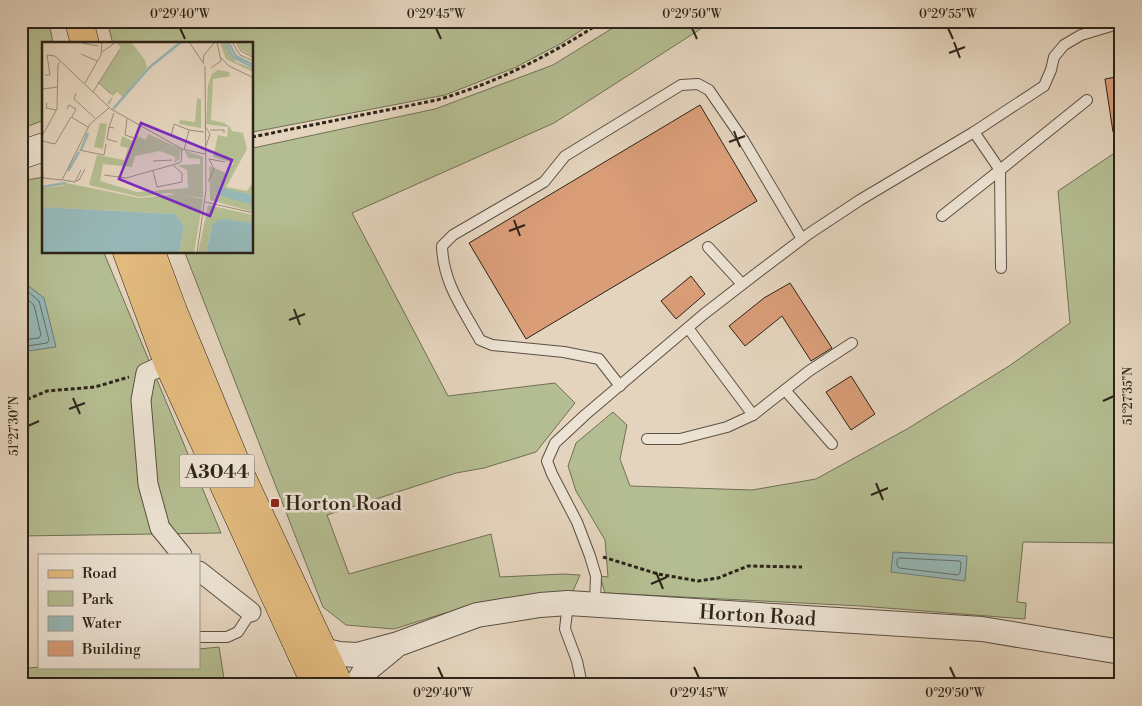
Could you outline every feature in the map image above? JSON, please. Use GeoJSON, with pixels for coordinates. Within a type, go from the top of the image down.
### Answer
{"type":"FeatureCollection","features":[{"type":"Feature","properties":{"kind":"main road"},"geometry":{"type":"LineString","coordinates":[[63,21],[68,42]]}},
{"type":"Feature","properties":{"kind":"main road"},"geometry":{"type":"LineString","coordinates":[[79,21],[85,42]]}},
{"type":"Feature","properties":{"kind":"main road"},"geometry":{"type":"LineString","coordinates":[[21,156],[42,148]]}},
{"type":"Feature","properties":{"kind":"main road","name":"A3044"},"geometry":{"type":"LineString","coordinates":[[128,254],[157,368],[316,685]]}},
{"type":"Feature","properties":{"kind":"main road","name":"A3044"},"geometry":{"type":"LineString","coordinates":[[152,254],[173,311],[242,478],[339,685]]}},
{"type":"Feature","properties":{"kind":"street"},"geometry":{"type":"LineString","coordinates":[[157,368],[141,400],[148,484],[160,528],[181,554]]}},
{"type":"Feature","properties":{"kind":"street"},"geometry":{"type":"LineString","coordinates":[[200,572],[251,612]]}},
{"type":"Feature","properties":{"kind":"street","name":"Horton Road"},"geometry":{"type":"LineString","coordinates":[[322,650],[339,654],[357,655],[398,644],[477,615],[540,605],[568,603],[982,629],[1121,652]]}},
{"type":"Feature","properties":{"kind":"street","name":"Horton Road"},"geometry":{"type":"LineString","coordinates":[[356,685],[366,671],[398,644]]}},
{"type":"Feature","properties":{"kind":"lane"},"geometry":{"type":"LineString","coordinates":[[595,604],[596,576],[590,556],[577,522],[547,461],[555,443],[585,415],[688,328],[802,239],[860,200],[974,132],[1044,86],[1051,70],[1054,56],[1064,44],[1081,35],[1121,23]]}},
{"type":"Feature","properties":{"kind":"lane"},"geometry":{"type":"LineString","coordinates":[[620,386],[599,359],[557,351],[492,345],[480,340],[449,284],[443,260],[442,246],[453,235],[544,182],[564,156],[681,85],[698,84],[709,90],[744,141],[802,239]]}},
{"type":"Feature","properties":{"kind":"lane"},"geometry":{"type":"LineString","coordinates":[[942,216],[1088,100]]}},
{"type":"Feature","properties":{"kind":"lane"},"geometry":{"type":"LineString","coordinates":[[974,132],[1000,170],[1001,268]]}},
{"type":"Feature","properties":{"kind":"lane"},"geometry":{"type":"LineString","coordinates":[[708,247],[742,284]]}},
{"type":"Feature","properties":{"kind":"lane"},"geometry":{"type":"LineString","coordinates":[[688,328],[753,415]]}},
{"type":"Feature","properties":{"kind":"lane"},"geometry":{"type":"LineString","coordinates":[[647,439],[680,439],[727,427],[753,415],[809,371],[852,343]]}},
{"type":"Feature","properties":{"kind":"lane"},"geometry":{"type":"LineString","coordinates":[[785,390],[832,444]]}},
{"type":"Feature","properties":{"kind":"lane"},"geometry":{"type":"LineString","coordinates":[[568,603],[565,629],[577,661],[582,685]]}},
{"type":"Feature","properties":{"kind":"lane"},"geometry":{"type":"LineString","coordinates":[[200,636],[227,636],[238,632],[251,612]]}},
{"type":"Feature","properties":{"kind":"path"},"geometry":{"type":"LineString","coordinates":[[254,137],[460,94],[536,61],[603,21]]}},
{"type":"Feature","properties":{"kind":"path"},"geometry":{"type":"LineString","coordinates":[[21,402],[47,391],[95,387],[157,368]]}},
{"type":"Feature","properties":{"kind":"path"},"geometry":{"type":"LineString","coordinates":[[590,556],[606,558],[658,574],[698,581],[718,578],[748,566],[802,567]]}},
{"type":"Feature","properties":{"kind":"green space"},"geometry":{"type":"Polygon","coordinates":[[[21,21],[49,21],[53,42],[42,42],[42,121],[21,129],[21,21]]]}},
{"type":"Feature","properties":{"kind":"green space"},"geometry":{"type":"Polygon","coordinates":[[[107,21],[595,21],[562,43],[514,68],[445,95],[254,132],[254,42],[112,42],[107,21]]]}},
{"type":"Feature","properties":{"kind":"green space"},"geometry":{"type":"Polygon","coordinates":[[[624,21],[713,21],[554,123],[352,213],[448,396],[555,383],[575,403],[536,452],[484,468],[456,473],[327,515],[349,574],[491,534],[500,577],[580,575],[573,591],[566,597],[445,613],[394,629],[346,625],[323,607],[185,254],[254,254],[254,148],[435,109],[553,65],[624,21]]]}},
{"type":"Feature","properties":{"kind":"green space"},"geometry":{"type":"Polygon","coordinates":[[[1121,152],[1121,543],[1023,542],[1017,602],[1026,603],[1025,619],[861,606],[605,593],[600,576],[608,577],[605,540],[576,491],[568,466],[576,443],[613,412],[627,425],[620,459],[630,486],[752,490],[816,479],[907,429],[1009,366],[1070,323],[1058,191],[1113,154],[1121,152]]]}},
{"type":"Feature","properties":{"kind":"green space"},"geometry":{"type":"Polygon","coordinates":[[[42,177],[42,254],[104,254],[221,533],[21,536],[21,181],[42,177]]]}},
{"type":"Feature","properties":{"kind":"green space"},"geometry":{"type":"Polygon","coordinates":[[[219,647],[225,685],[21,685],[21,669],[38,667],[200,668],[200,649],[219,647]]]}},
{"type":"Feature","properties":{"kind":"water"},"geometry":{"type":"Polygon","coordinates":[[[21,280],[44,298],[56,347],[21,352],[21,280]]]}},
{"type":"Feature","properties":{"kind":"water"},"geometry":{"type":"Polygon","coordinates":[[[893,552],[967,556],[965,581],[891,572],[893,552]]]}},
{"type":"Feature","properties":{"kind":"building"},"geometry":{"type":"Polygon","coordinates":[[[1121,76],[1121,132],[1113,132],[1105,79],[1121,76]]]}},
{"type":"Feature","properties":{"kind":"building"},"geometry":{"type":"Polygon","coordinates":[[[700,105],[757,201],[526,339],[469,243],[700,105]]]}},
{"type":"Feature","properties":{"kind":"building"},"geometry":{"type":"Polygon","coordinates":[[[691,276],[705,294],[676,319],[661,301],[691,276]]]}},
{"type":"Feature","properties":{"kind":"building"},"geometry":{"type":"Polygon","coordinates":[[[790,283],[832,348],[811,361],[782,316],[745,346],[729,326],[764,298],[790,283]]]}},
{"type":"Feature","properties":{"kind":"building"},"geometry":{"type":"Polygon","coordinates":[[[851,376],[875,414],[851,430],[826,392],[851,376]]]}},
{"type":"Feature","properties":{"kind":"place","name":"Horton Road"},"geometry":{"type":"Point","coordinates":[275,503]}}]}
